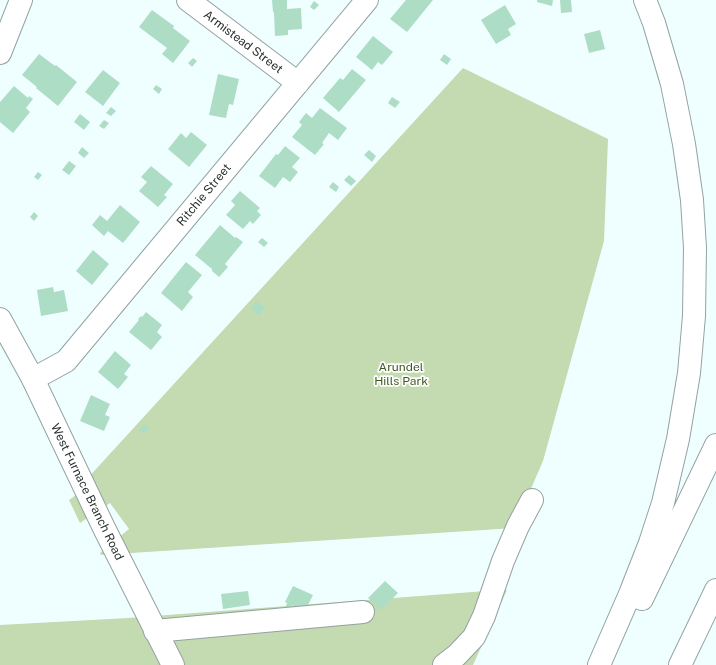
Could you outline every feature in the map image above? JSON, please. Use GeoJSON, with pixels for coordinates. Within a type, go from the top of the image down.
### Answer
{"type":"FeatureCollection","features":[{"type":"Feature","properties":{"kind":"main road"},"geometry":{"type":"LineString","coordinates":[[0,53],[21,0]]}},
{"type":"Feature","properties":{"kind":"main road","name":"Armistead Street"},"geometry":{"type":"LineString","coordinates":[[188,0],[298,83]]}},
{"type":"Feature","properties":{"kind":"main road","name":"Ritchie Street"},"geometry":{"type":"LineString","coordinates":[[33,379],[66,361],[367,0]]}},
{"type":"Feature","properties":{"kind":"main road"},"geometry":{"type":"LineString","coordinates":[[599,665],[630,594],[650,543],[663,503],[678,439],[689,373],[694,316],[695,248],[692,200],[684,144],[672,84],[654,23],[645,0]]}},
{"type":"Feature","properties":{"kind":"main road","name":"West Furnace Branch Road"},"geometry":{"type":"LineString","coordinates":[[0,319],[33,379],[104,528],[173,665]]}},
{"type":"Feature","properties":{"kind":"main road"},"geometry":{"type":"LineString","coordinates":[[609,665],[642,601],[716,445]]}},
{"type":"Feature","properties":{"kind":"main road"},"geometry":{"type":"LineString","coordinates":[[444,665],[474,637],[484,616],[503,561],[518,526],[532,500]]}},
{"type":"Feature","properties":{"kind":"main road"},"geometry":{"type":"LineString","coordinates":[[680,665],[716,590]]}},
{"type":"Feature","properties":{"kind":"main road"},"geometry":{"type":"LineString","coordinates":[[155,631],[364,612]]}},
{"type":"Feature","properties":{"kind":"green space","name":"Arundel Hills Park"},"geometry":{"type":"Polygon","coordinates":[[[463,68],[608,139],[604,241],[543,461],[514,528],[101,555],[100,553],[129,529],[110,503],[80,523],[69,500],[76,495],[75,492],[463,68]]]}},
{"type":"Feature","properties":{"kind":"green space"},"geometry":{"type":"Polygon","coordinates":[[[507,590],[473,665],[0,665],[0,625],[128,618],[486,591],[486,593],[507,590]]]}},
{"type":"Feature","properties":{"kind":"building"},"geometry":{"type":"Polygon","coordinates":[[[272,0],[287,0],[287,9],[301,8],[302,29],[288,30],[288,35],[275,36],[272,0]]]}},
{"type":"Feature","properties":{"kind":"building"},"geometry":{"type":"Polygon","coordinates":[[[406,0],[433,0],[407,32],[390,19],[406,0]]]}},
{"type":"Feature","properties":{"kind":"building"},"geometry":{"type":"Polygon","coordinates":[[[537,0],[553,0],[552,6],[537,2],[537,0]]]}},
{"type":"Feature","properties":{"kind":"building"},"geometry":{"type":"Polygon","coordinates":[[[560,0],[571,0],[572,12],[561,13],[560,0]]]}},
{"type":"Feature","properties":{"kind":"building"},"geometry":{"type":"Polygon","coordinates":[[[314,1],[319,5],[314,10],[310,7],[314,1]]]}},
{"type":"Feature","properties":{"kind":"building"},"geometry":{"type":"Polygon","coordinates":[[[505,5],[516,24],[508,29],[511,35],[496,44],[481,20],[505,5]]]}},
{"type":"Feature","properties":{"kind":"building"},"geometry":{"type":"Polygon","coordinates":[[[152,10],[174,26],[173,28],[190,41],[173,63],[162,54],[167,48],[139,27],[152,10]]]}},
{"type":"Feature","properties":{"kind":"building"},"geometry":{"type":"Polygon","coordinates":[[[600,30],[605,49],[589,53],[584,34],[600,30]]]}},
{"type":"Feature","properties":{"kind":"building"},"geometry":{"type":"Polygon","coordinates":[[[373,36],[393,52],[382,65],[378,62],[372,70],[356,57],[373,36]]]}},
{"type":"Feature","properties":{"kind":"building"},"geometry":{"type":"Polygon","coordinates":[[[39,54],[55,66],[56,65],[77,82],[58,106],[22,75],[39,54]]]}},
{"type":"Feature","properties":{"kind":"building"},"geometry":{"type":"Polygon","coordinates":[[[444,54],[451,59],[447,65],[440,60],[444,54]]]}},
{"type":"Feature","properties":{"kind":"building"},"geometry":{"type":"Polygon","coordinates":[[[193,58],[197,61],[192,67],[188,63],[193,58]]]}},
{"type":"Feature","properties":{"kind":"building"},"geometry":{"type":"Polygon","coordinates":[[[352,69],[366,80],[339,112],[323,98],[340,78],[343,80],[352,69]]]}},
{"type":"Feature","properties":{"kind":"building"},"geometry":{"type":"Polygon","coordinates":[[[103,70],[120,83],[103,106],[85,92],[103,70]]]}},
{"type":"Feature","properties":{"kind":"building"},"geometry":{"type":"Polygon","coordinates":[[[218,74],[239,79],[233,105],[229,104],[226,118],[209,115],[218,74]]]}},
{"type":"Feature","properties":{"kind":"building"},"geometry":{"type":"Polygon","coordinates":[[[156,85],[162,89],[159,94],[153,89],[156,85]]]}},
{"type":"Feature","properties":{"kind":"building"},"geometry":{"type":"Polygon","coordinates":[[[14,86],[28,98],[29,96],[33,99],[26,108],[30,112],[13,133],[0,122],[0,102],[14,86]]]}},
{"type":"Feature","properties":{"kind":"building"},"geometry":{"type":"Polygon","coordinates":[[[392,97],[400,102],[395,108],[388,103],[392,97]]]}},
{"type":"Feature","properties":{"kind":"building"},"geometry":{"type":"Polygon","coordinates":[[[111,107],[116,111],[111,116],[106,113],[111,107]]]}},
{"type":"Feature","properties":{"kind":"building"},"geometry":{"type":"Polygon","coordinates":[[[320,108],[347,128],[338,140],[329,133],[322,143],[324,144],[315,155],[292,137],[302,125],[299,122],[306,113],[312,118],[320,108]]]}},
{"type":"Feature","properties":{"kind":"building"},"geometry":{"type":"Polygon","coordinates":[[[80,114],[90,122],[84,130],[74,122],[80,114]]]}},
{"type":"Feature","properties":{"kind":"building"},"geometry":{"type":"Polygon","coordinates":[[[104,120],[109,123],[104,129],[99,126],[104,120]]]}},
{"type":"Feature","properties":{"kind":"building"},"geometry":{"type":"Polygon","coordinates":[[[191,132],[207,145],[189,167],[168,149],[181,133],[186,138],[191,132]]]}},
{"type":"Feature","properties":{"kind":"building"},"geometry":{"type":"Polygon","coordinates":[[[285,146],[300,158],[292,167],[298,172],[290,182],[283,177],[275,188],[259,176],[276,154],[278,155],[285,146]]]}},
{"type":"Feature","properties":{"kind":"building"},"geometry":{"type":"Polygon","coordinates":[[[82,147],[89,153],[84,158],[78,153],[82,147]]]}},
{"type":"Feature","properties":{"kind":"building"},"geometry":{"type":"Polygon","coordinates":[[[369,150],[376,156],[372,162],[364,155],[369,150]]]}},
{"type":"Feature","properties":{"kind":"building"},"geometry":{"type":"Polygon","coordinates":[[[69,161],[76,166],[69,175],[62,170],[69,161]]]}},
{"type":"Feature","properties":{"kind":"building"},"geometry":{"type":"Polygon","coordinates":[[[151,166],[173,184],[164,195],[167,197],[158,207],[139,191],[147,182],[141,177],[151,166]]]}},
{"type":"Feature","properties":{"kind":"building"},"geometry":{"type":"Polygon","coordinates":[[[38,172],[42,175],[38,180],[34,177],[38,172]]]}},
{"type":"Feature","properties":{"kind":"building"},"geometry":{"type":"Polygon","coordinates":[[[349,175],[356,181],[351,186],[344,180],[349,175]]]}},
{"type":"Feature","properties":{"kind":"building"},"geometry":{"type":"Polygon","coordinates":[[[333,182],[339,187],[336,192],[329,187],[333,182]]]}},
{"type":"Feature","properties":{"kind":"building"},"geometry":{"type":"Polygon","coordinates":[[[240,191],[260,208],[257,211],[261,215],[253,224],[250,221],[243,229],[226,215],[235,205],[231,201],[240,191]]]}},
{"type":"Feature","properties":{"kind":"building"},"geometry":{"type":"Polygon","coordinates":[[[120,205],[140,222],[123,243],[108,231],[104,236],[92,225],[100,215],[107,221],[120,205]]]}},
{"type":"Feature","properties":{"kind":"building"},"geometry":{"type":"Polygon","coordinates":[[[34,212],[38,216],[34,221],[30,217],[34,212]]]}},
{"type":"Feature","properties":{"kind":"building"},"geometry":{"type":"Polygon","coordinates":[[[220,225],[235,238],[236,237],[243,242],[225,264],[228,267],[219,277],[195,255],[220,225]]]}},
{"type":"Feature","properties":{"kind":"building"},"geometry":{"type":"Polygon","coordinates":[[[262,238],[268,243],[264,247],[258,242],[262,238]]]}},
{"type":"Feature","properties":{"kind":"building"},"geometry":{"type":"Polygon","coordinates":[[[93,250],[109,264],[92,285],[76,271],[93,250]]]}},
{"type":"Feature","properties":{"kind":"building"},"geometry":{"type":"Polygon","coordinates":[[[186,262],[202,275],[188,292],[193,297],[182,311],[161,293],[186,262]]]}},
{"type":"Feature","properties":{"kind":"building"},"geometry":{"type":"Polygon","coordinates":[[[53,287],[54,292],[64,290],[68,311],[41,316],[37,290],[53,287]]]}},
{"type":"Feature","properties":{"kind":"building"},"geometry":{"type":"Polygon","coordinates":[[[256,301],[265,308],[259,315],[251,308],[256,301]]]}},
{"type":"Feature","properties":{"kind":"building"},"geometry":{"type":"Polygon","coordinates":[[[146,312],[162,325],[157,332],[162,337],[151,350],[129,332],[139,320],[138,319],[146,312]]]}},
{"type":"Feature","properties":{"kind":"building"},"geometry":{"type":"Polygon","coordinates":[[[115,351],[131,365],[124,374],[128,377],[118,389],[98,372],[115,351]]]}},
{"type":"Feature","properties":{"kind":"building"},"geometry":{"type":"Polygon","coordinates":[[[91,395],[110,404],[105,415],[110,417],[104,431],[80,421],[91,395]]]}},
{"type":"Feature","properties":{"kind":"building"},"geometry":{"type":"Polygon","coordinates":[[[143,424],[149,428],[145,434],[139,430],[143,424]]]}},
{"type":"Feature","properties":{"kind":"building"},"geometry":{"type":"Polygon","coordinates":[[[385,581],[398,593],[381,610],[368,598],[385,581]]]}},
{"type":"Feature","properties":{"kind":"building"},"geometry":{"type":"Polygon","coordinates":[[[293,586],[313,595],[305,611],[292,605],[291,608],[286,606],[287,603],[285,602],[293,586]]]}},
{"type":"Feature","properties":{"kind":"building"},"geometry":{"type":"Polygon","coordinates":[[[248,591],[250,605],[223,609],[221,594],[248,591]]]}}]}
